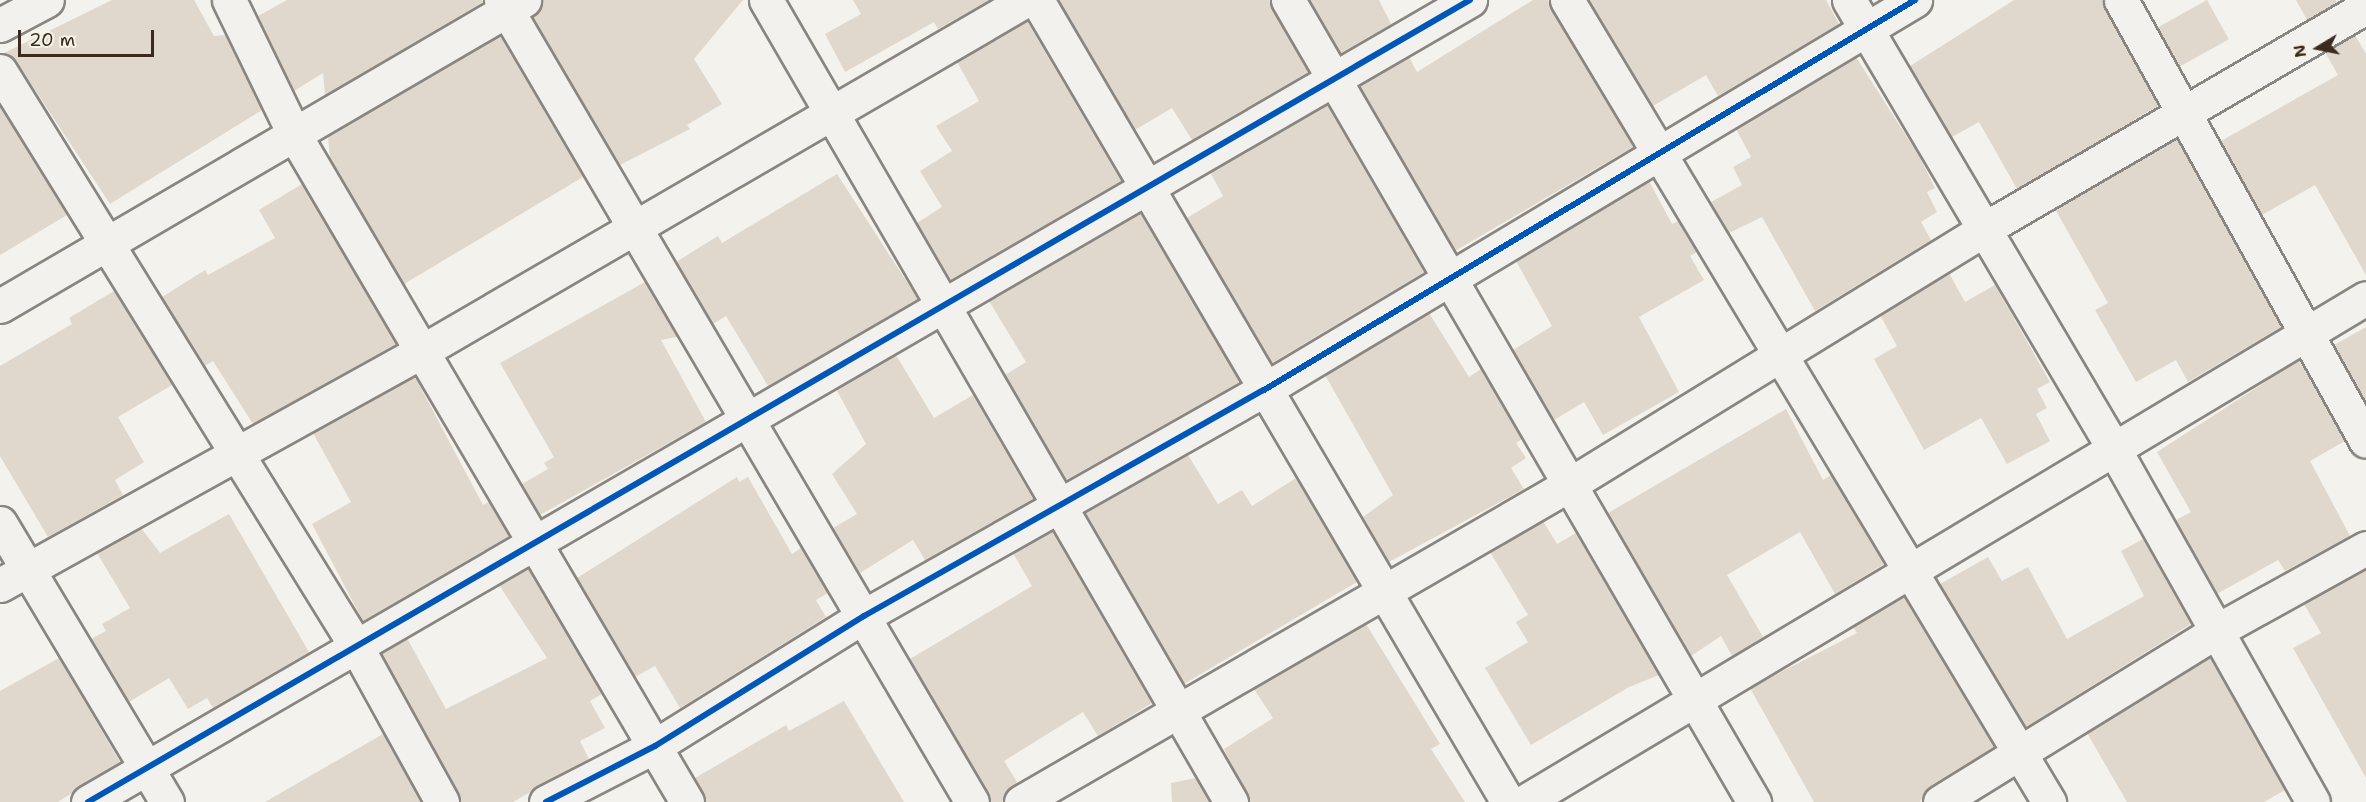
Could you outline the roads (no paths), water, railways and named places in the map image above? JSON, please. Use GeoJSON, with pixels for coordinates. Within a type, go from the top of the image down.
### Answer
{"type":"FeatureCollection","features":[{"type":"Feature","properties":{"kind":"street"},"geometry":{"type":"LineString","coordinates":[[0,25],[48,0]]}},
{"type":"Feature","properties":{"kind":"street"},"geometry":{"type":"LineString","coordinates":[[229,0],[294,134],[419,353],[687,802]]}},
{"type":"Feature","properties":{"kind":"street"},"geometry":{"type":"LineString","coordinates":[[766,0],[1062,506],[1231,802]]}},
{"type":"Feature","properties":{"kind":"street"},"geometry":{"type":"LineString","coordinates":[[14,579],[419,353],[1026,0]]}},
{"type":"Feature","properties":{"kind":"street"},"geometry":{"type":"LineString","coordinates":[[1037,0],[1508,802]]}},
{"type":"Feature","properties":{"kind":"street"},"geometry":{"type":"LineString","coordinates":[[1288,0],[1454,279],[1754,802]]}},
{"type":"Feature","properties":{"kind":"street"},"geometry":{"type":"LineString","coordinates":[[88,802],[1470,0]]}},
{"type":"Feature","properties":{"kind":"street"},"geometry":{"type":"LineString","coordinates":[[1567,0],[1663,152],[2049,802]]}},
{"type":"Feature","properties":{"kind":"street"},"geometry":{"type":"LineString","coordinates":[[1849,0],[1986,228],[2114,448],[2313,802]]}},
{"type":"Feature","properties":{"kind":"street"},"geometry":{"type":"LineString","coordinates":[[546,802],[655,746],[864,616],[1062,506],[1454,279],[1915,0]]}},
{"type":"Feature","properties":{"kind":"street"},"geometry":{"type":"LineString","coordinates":[[2121,0],[2366,441]]}},
{"type":"Feature","properties":{"kind":"street"},"geometry":{"type":"LineString","coordinates":[[0,306],[294,134],[511,3],[634,228],[972,802]]}},
{"type":"Feature","properties":{"kind":"street"},"geometry":{"type":"LineString","coordinates":[[1021,802],[1383,590],[1572,483],[1986,228],[2186,116],[2366,7]]}},
{"type":"Feature","properties":{"kind":"street"},"geometry":{"type":"LineString","coordinates":[[0,71],[235,454],[356,646],[442,802]]}},
{"type":"Feature","properties":{"kind":"street"},"geometry":{"type":"LineString","coordinates":[[1524,802],[2366,298]]}},
{"type":"Feature","properties":{"kind":"street"},"geometry":{"type":"LineString","coordinates":[[0,523],[14,579],[149,766],[167,802]]}},
{"type":"Feature","properties":{"kind":"street"},"geometry":{"type":"LineString","coordinates":[[1940,802],[2218,630],[2366,548]]}}]}
